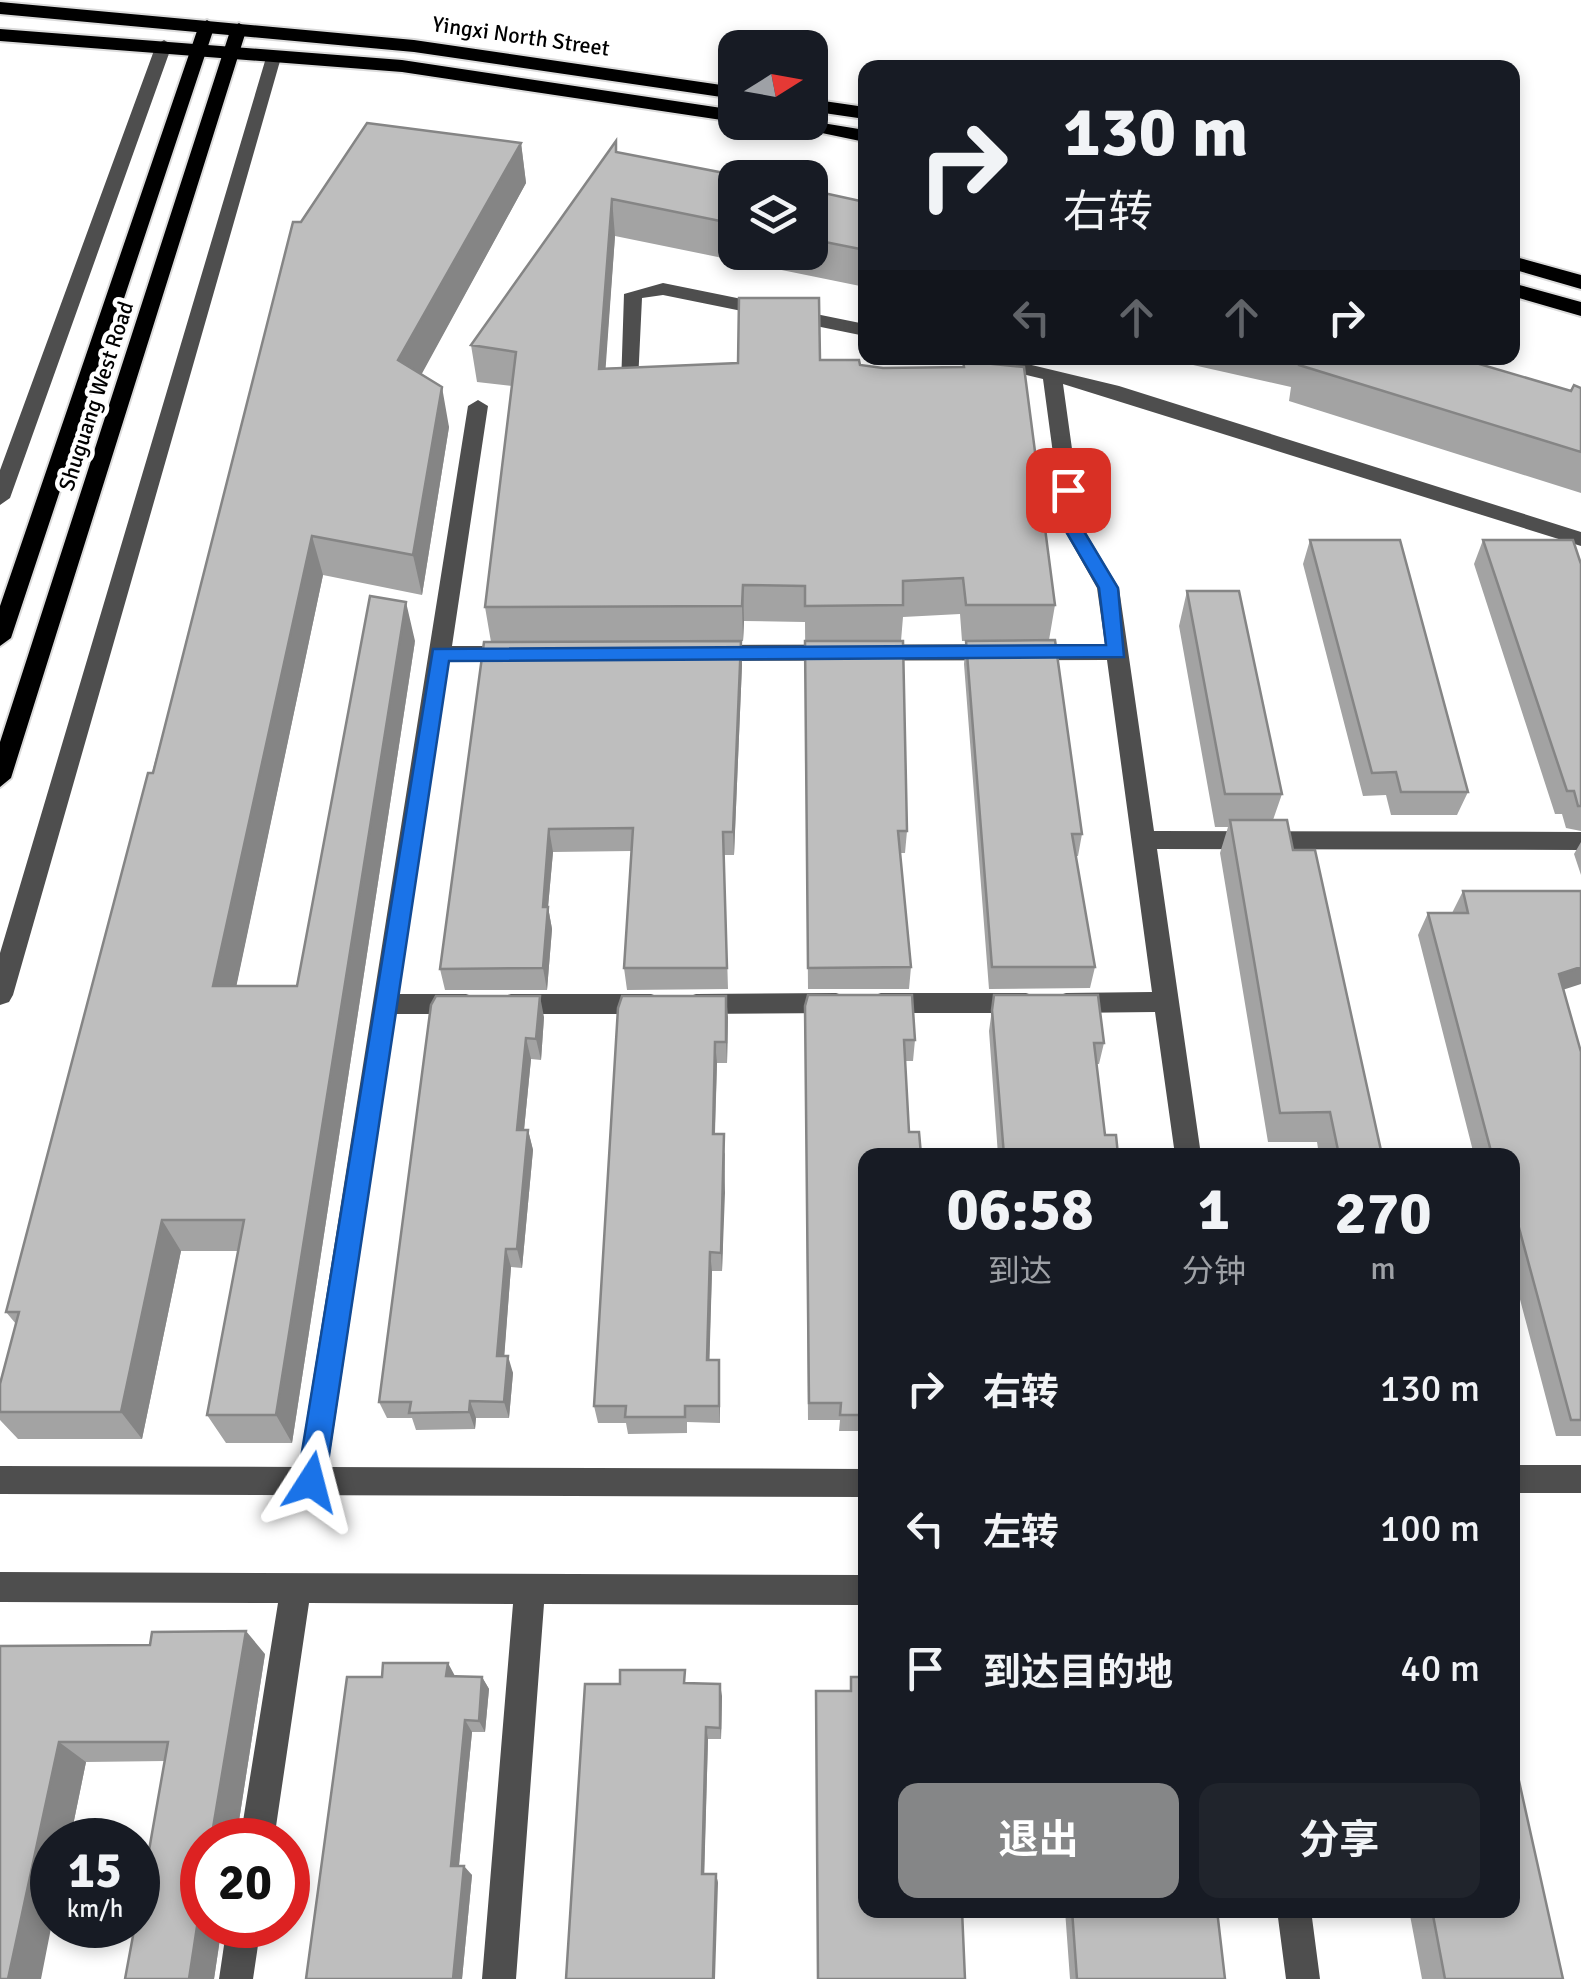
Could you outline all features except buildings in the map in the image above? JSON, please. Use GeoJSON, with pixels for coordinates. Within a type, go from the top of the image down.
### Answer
{"type":"FeatureCollection","features":[{"type":"Feature","properties":{"kind":"highway","name":"Yingxi North Street"},"geometry":{"type":"LineString","coordinates":[[0,8],[414,46],[718,91]]}},
{"type":"Feature","properties":{"kind":"highway","name":"Yingxi North Street"},"geometry":{"type":"LineString","coordinates":[[0,35],[164,44],[421,69],[718,113]]}},
{"type":"Feature","properties":{"kind":"highway"},"geometry":{"type":"LineString","coordinates":[[828,108],[858,112]]}},
{"type":"Feature","properties":{"kind":"highway"},"geometry":{"type":"LineString","coordinates":[[828,130],[858,135]]}},
{"type":"Feature","properties":{"kind":"highway"},"geometry":{"type":"LineString","coordinates":[[1520,264],[1581,282]]}},
{"type":"Feature","properties":{"kind":"highway"},"geometry":{"type":"LineString","coordinates":[[1520,291],[1581,309]]}},
{"type":"Feature","properties":{"kind":"main road","name":"Shuguang West Road"},"geometry":{"type":"LineString","coordinates":[[0,638],[208,25]]}},
{"type":"Feature","properties":{"kind":"main road","name":"Shuguang West Road"},"geometry":{"type":"LineString","coordinates":[[0,778],[239,28]]}},
{"type":"Feature","properties":{"kind":"street"},"geometry":{"type":"LineString","coordinates":[[0,498],[164,44]]}},
{"type":"Feature","properties":{"kind":"street"},"geometry":{"type":"LineString","coordinates":[[0,994],[274,54]]}},
{"type":"Feature","properties":{"kind":"street"},"geometry":{"type":"LineString","coordinates":[[628,382],[633,294],[663,289],[858,329]]}},
{"type":"Feature","properties":{"kind":"street"},"geometry":{"type":"LineString","coordinates":[[1008,365],[1112,390],[1581,539]]}},
{"type":"Feature","properties":{"kind":"street"},"geometry":{"type":"LineString","coordinates":[[1052,376],[1073,528],[1108,588],[1187,1148]]}},
{"type":"Feature","properties":{"kind":"street"},"geometry":{"type":"LineString","coordinates":[[311,1482],[478,406]]}},
{"type":"Feature","properties":{"kind":"street"},"geometry":{"type":"LineString","coordinates":[[679,654],[1117,652]]}},
{"type":"Feature","properties":{"kind":"street"},"geometry":{"type":"LineString","coordinates":[[440,654],[540,654]]}},
{"type":"Feature","properties":{"kind":"street"},"geometry":{"type":"LineString","coordinates":[[1143,840],[1581,841]]}},
{"type":"Feature","properties":{"kind":"street"},"geometry":{"type":"LineString","coordinates":[[385,1004],[1166,1002]]}},
{"type":"Feature","properties":{"kind":"street"},"geometry":{"type":"LineString","coordinates":[[1520,1479],[1581,1479]]}},
{"type":"Feature","properties":{"kind":"street"},"geometry":{"type":"LineString","coordinates":[[0,1480],[858,1483]]}},
{"type":"Feature","properties":{"kind":"street"},"geometry":{"type":"LineString","coordinates":[[0,1587],[858,1590]]}},
{"type":"Feature","properties":{"kind":"street"},"geometry":{"type":"LineString","coordinates":[[260,1818],[296,1588]]}},
{"type":"Feature","properties":{"kind":"street"},"geometry":{"type":"LineString","coordinates":[[499,1979],[530,1588]]}},
{"type":"Feature","properties":{"kind":"street"},"geometry":{"type":"LineString","coordinates":[[1295,1918],[1303,1979]]}},
{"type":"Feature","properties":{"kind":"street"},"geometry":{"type":"LineString","coordinates":[[236,1979],[241,1948]]}},
{"type":"Feature","properties":{"kind":"route"},"geometry":{"type":"LineString","coordinates":[[311,1482],[440,654],[1117,652],[1108,588],[1073,528],[1068,490]]}}]}
